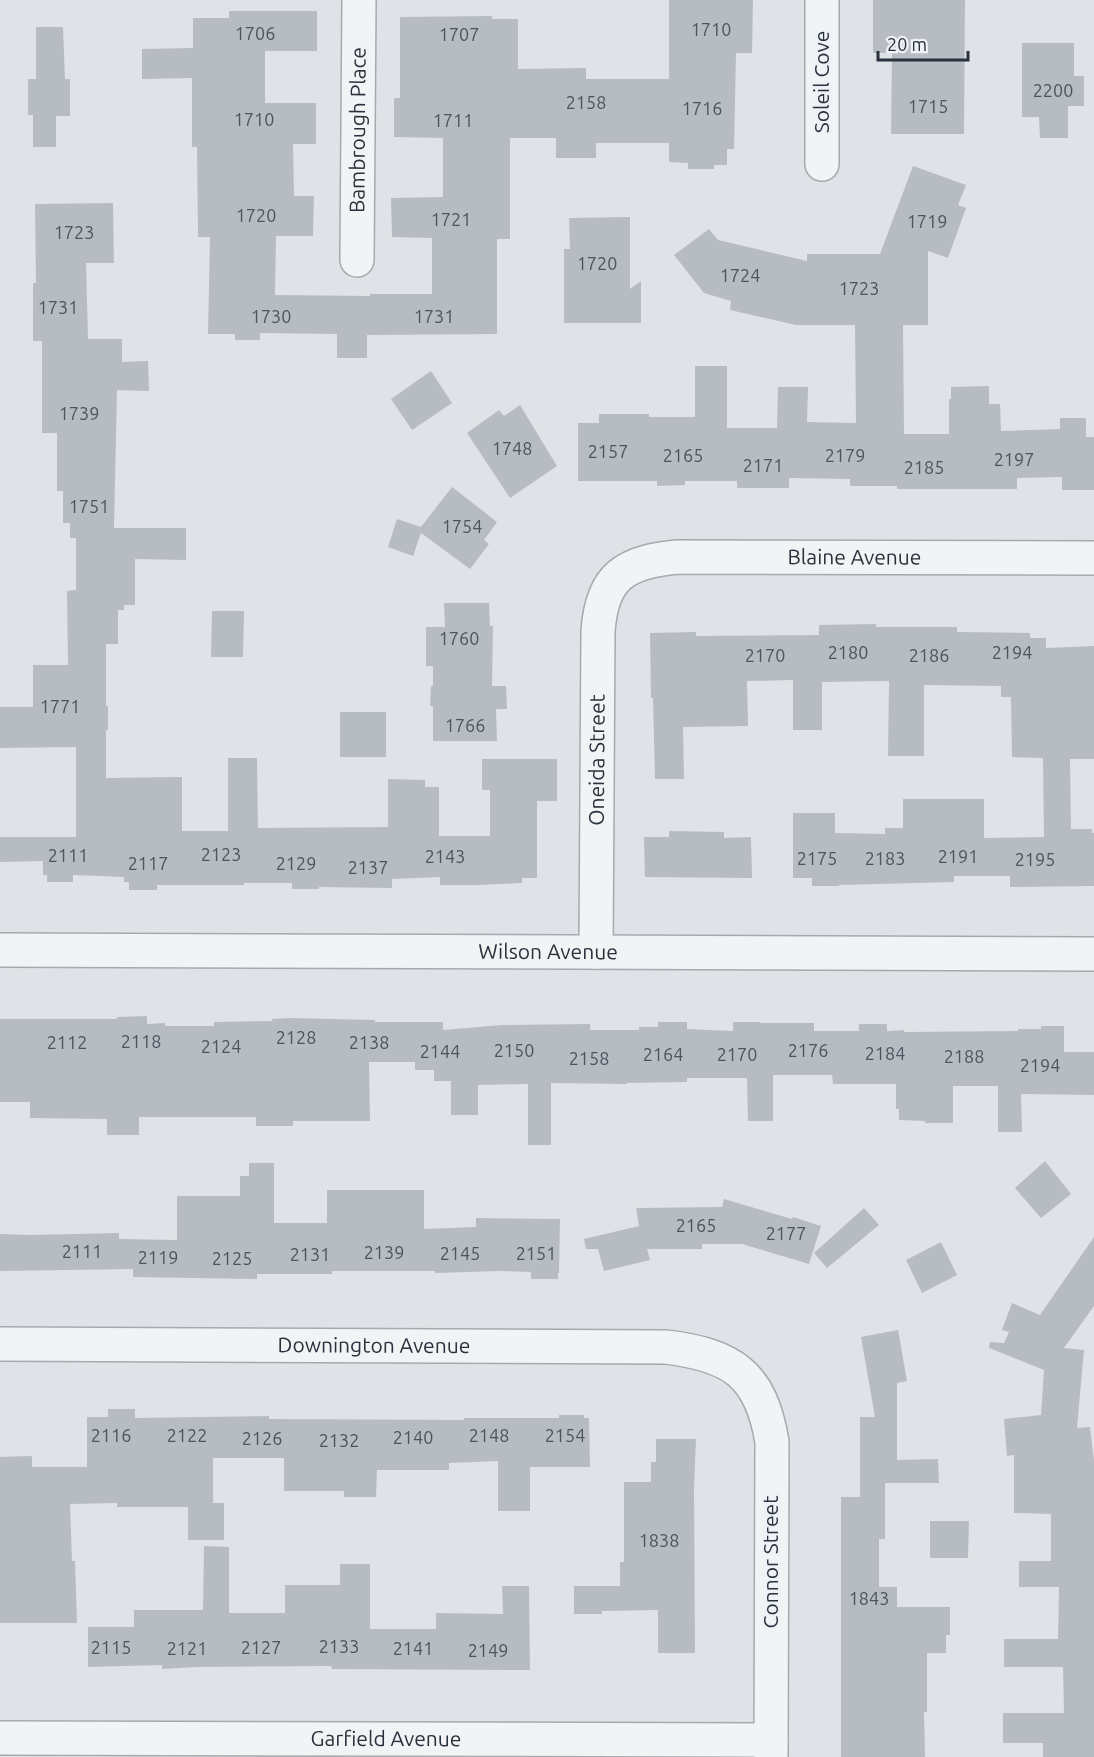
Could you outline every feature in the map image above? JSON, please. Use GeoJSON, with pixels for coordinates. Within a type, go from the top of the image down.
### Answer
{"type":"FeatureCollection","features":[{"type":"Feature","properties":{"kind":"street","name":"Bambrough Place"},"geometry":{"type":"LineString","coordinates":[[357,260],[359,0]]}},
{"type":"Feature","properties":{"kind":"street","name":"Soleil Cove"},"geometry":{"type":"LineString","coordinates":[[822,0],[822,164]]}},
{"type":"Feature","properties":{"kind":"street","name":"Blaine Avenue"},"geometry":{"type":"LineString","coordinates":[[619,575],[646,561],[677,557],[1094,558]]}},
{"type":"Feature","properties":{"kind":"street","name":"Oneida Street"},"geometry":{"type":"LineString","coordinates":[[596,952],[598,631],[603,601],[609,587],[619,575]]}},
{"type":"Feature","properties":{"kind":"street","name":"Wilson Avenue"},"geometry":{"type":"LineString","coordinates":[[0,950],[1094,954]]}},
{"type":"Feature","properties":{"kind":"street","name":"Downington Avenue"},"geometry":{"type":"LineString","coordinates":[[0,1344],[666,1347],[686,1349],[705,1355],[725,1362],[743,1373]]}},
{"type":"Feature","properties":{"kind":"street","name":"Connor Street"},"geometry":{"type":"LineString","coordinates":[[743,1373],[763,1405],[772,1442],[771,1748]]}},
{"type":"Feature","properties":{"kind":"street","name":"Garfield Avenue"},"geometry":{"type":"LineString","coordinates":[[0,1738],[771,1748]]}},
{"type":"Feature","properties":{"kind":"building"},"geometry":{"type":"Polygon","coordinates":[[[669,0],[753,0],[752,53],[736,53],[734,149],[727,149],[727,165],[714,165],[714,169],[688,169],[688,163],[669,162],[669,143],[596,143],[596,158],[556,158],[556,138],[510,138],[510,239],[497,239],[497,334],[367,335],[367,358],[337,358],[337,334],[260,333],[260,340],[235,340],[235,334],[208,334],[210,237],[198,237],[197,147],[192,147],[192,78],[142,79],[142,49],[193,48],[193,18],[229,18],[229,11],[317,11],[317,51],[265,51],[265,103],[316,103],[316,144],[293,144],[294,196],[314,196],[313,236],[276,236],[275,295],[432,294],[432,238],[392,237],[391,198],[443,197],[443,138],[394,137],[394,98],[400,98],[400,17],[492,16],[492,19],[518,19],[518,69],[586,68],[586,79],[669,79],[669,0]]]}},
{"type":"Feature","properties":{"kind":"building"},"geometry":{"type":"Polygon","coordinates":[[[873,0],[965,0],[964,134],[891,134],[892,53],[873,53],[873,0]]]}},
{"type":"Feature","properties":{"kind":"building"},"geometry":{"type":"Polygon","coordinates":[[[36,27],[63,27],[65,79],[70,79],[70,116],[56,116],[56,147],[33,147],[33,115],[28,115],[28,79],[36,79],[36,27]]]}},
{"type":"Feature","properties":{"kind":"building"},"geometry":{"type":"Polygon","coordinates":[[[1022,43],[1074,43],[1074,76],[1084,76],[1084,106],[1068,106],[1068,138],[1040,138],[1039,117],[1022,117],[1022,43]]]}},
{"type":"Feature","properties":{"kind":"building"},"geometry":{"type":"Polygon","coordinates":[[[913,166],[966,185],[958,205],[966,208],[948,258],[928,251],[928,325],[903,325],[904,434],[949,434],[951,387],[989,386],[989,404],[1000,404],[1001,431],[1060,429],[1060,418],[1086,418],[1086,437],[1094,437],[1094,490],[1062,490],[1062,477],[1017,478],[1017,489],[897,489],[897,486],[850,486],[850,479],[789,478],[789,488],[737,488],[737,481],[685,481],[685,485],[657,486],[657,481],[578,481],[578,423],[599,423],[599,414],[695,417],[695,366],[727,366],[727,428],[777,428],[778,387],[808,387],[807,422],[856,423],[855,325],[796,325],[730,310],[731,301],[704,293],[674,255],[709,229],[718,240],[807,261],[807,254],[880,254],[913,166]]]}},
{"type":"Feature","properties":{"kind":"building"},"geometry":{"type":"Polygon","coordinates":[[[113,203],[114,263],[86,263],[88,339],[122,339],[122,362],[148,361],[149,391],[117,390],[114,528],[186,528],[186,560],[135,559],[135,605],[124,605],[124,610],[118,610],[118,644],[106,644],[108,730],[106,730],[106,778],[182,777],[182,831],[228,831],[228,758],[257,758],[258,828],[388,827],[388,779],[425,780],[425,787],[439,787],[439,836],[490,836],[490,790],[482,790],[482,759],[557,759],[557,801],[537,801],[537,878],[522,878],[522,883],[478,885],[440,885],[440,877],[392,879],[392,888],[292,889],[292,883],[244,883],[244,885],[157,885],[157,890],[129,890],[129,882],[124,882],[124,877],[73,875],[73,882],[47,882],[47,875],[43,875],[43,861],[0,862],[0,837],[76,837],[76,747],[0,748],[0,707],[33,707],[33,665],[68,665],[67,591],[76,590],[76,538],[70,538],[70,523],[63,523],[63,491],[57,491],[57,433],[42,433],[42,341],[33,341],[33,283],[36,283],[35,204],[113,203]]]}},
{"type":"Feature","properties":{"kind":"building"},"geometry":{"type":"Polygon","coordinates":[[[630,217],[630,289],[641,281],[641,323],[564,323],[564,249],[570,249],[569,218],[630,217]]]}},
{"type":"Feature","properties":{"kind":"building"},"geometry":{"type":"Polygon","coordinates":[[[431,371],[452,403],[412,430],[391,399],[431,371]]]}},
{"type":"Feature","properties":{"kind":"building"},"geometry":{"type":"Polygon","coordinates":[[[520,405],[557,466],[510,498],[467,433],[499,410],[504,416],[520,405]]]}},
{"type":"Feature","properties":{"kind":"building"},"geometry":{"type":"Polygon","coordinates":[[[452,487],[497,522],[484,540],[489,544],[470,569],[421,533],[413,556],[388,547],[397,519],[421,527],[452,487]]]}},
{"type":"Feature","properties":{"kind":"building"},"geometry":{"type":"Polygon","coordinates":[[[444,603],[489,603],[490,626],[493,626],[492,686],[506,686],[507,709],[496,709],[497,741],[433,741],[433,706],[430,706],[433,666],[426,666],[426,627],[445,627],[444,603]]]}},
{"type":"Feature","properties":{"kind":"building"},"geometry":{"type":"Polygon","coordinates":[[[212,611],[244,611],[243,657],[211,657],[212,611]]]}},
{"type":"Feature","properties":{"kind":"building"},"geometry":{"type":"Polygon","coordinates":[[[876,624],[876,627],[957,627],[957,632],[1030,633],[1030,638],[1046,638],[1046,648],[1094,646],[1094,759],[1070,759],[1071,829],[1092,829],[1094,833],[1094,886],[1010,887],[1010,876],[954,876],[954,882],[839,886],[812,886],[812,878],[793,878],[793,813],[835,813],[835,833],[885,834],[885,828],[903,828],[903,799],[984,799],[984,838],[1044,837],[1043,758],[1012,757],[1011,697],[1001,697],[1001,686],[924,685],[924,756],[888,756],[889,681],[822,682],[822,730],[793,730],[793,680],[747,681],[748,726],[683,727],[684,779],[655,779],[650,633],[696,632],[696,636],[819,635],[819,625],[876,624]]]}},
{"type":"Feature","properties":{"kind":"building"},"geometry":{"type":"Polygon","coordinates":[[[340,712],[386,712],[386,757],[340,757],[340,712]]]}},
{"type":"Feature","properties":{"kind":"building"},"geometry":{"type":"Polygon","coordinates":[[[669,831],[724,832],[724,838],[751,837],[752,878],[645,877],[644,837],[669,837],[669,831]]]}},
{"type":"Feature","properties":{"kind":"building"},"geometry":{"type":"Polygon","coordinates":[[[147,1016],[147,1024],[165,1023],[165,1026],[214,1026],[214,1022],[272,1021],[272,1019],[289,1018],[443,1022],[443,1030],[502,1025],[590,1024],[590,1030],[639,1030],[639,1027],[658,1027],[658,1022],[687,1022],[687,1029],[733,1031],[733,1022],[814,1023],[814,1031],[859,1031],[859,1024],[887,1024],[887,1031],[904,1030],[904,1032],[1018,1031],[1018,1029],[1041,1029],[1041,1026],[1064,1026],[1064,1052],[1094,1052],[1094,1095],[1021,1094],[1022,1132],[998,1132],[998,1086],[953,1086],[953,1123],[925,1123],[925,1121],[899,1120],[899,1109],[896,1109],[896,1084],[833,1084],[832,1075],[773,1075],[773,1121],[748,1121],[747,1078],[687,1078],[687,1082],[627,1084],[551,1083],[551,1145],[528,1145],[528,1084],[478,1085],[478,1115],[451,1115],[451,1081],[434,1081],[434,1070],[415,1070],[415,1062],[369,1062],[370,1121],[293,1121],[293,1126],[256,1126],[256,1117],[139,1117],[139,1135],[107,1135],[107,1119],[30,1118],[30,1102],[0,1102],[0,1019],[117,1019],[117,1017],[147,1016]]]}},
{"type":"Feature","properties":{"kind":"building"},"geometry":{"type":"Polygon","coordinates":[[[1045,1161],[1071,1194],[1041,1218],[1015,1188],[1045,1161]]]}},
{"type":"Feature","properties":{"kind":"building"},"geometry":{"type":"Polygon","coordinates":[[[249,1163],[274,1163],[274,1223],[327,1223],[327,1190],[424,1190],[424,1229],[476,1227],[476,1218],[560,1219],[558,1279],[531,1279],[531,1272],[499,1271],[435,1273],[435,1271],[332,1271],[332,1274],[257,1274],[257,1279],[133,1277],[133,1269],[0,1271],[0,1234],[119,1233],[119,1239],[177,1240],[177,1196],[240,1196],[240,1176],[249,1176],[249,1163]]]}},
{"type":"Feature","properties":{"kind":"building"},"geometry":{"type":"Polygon","coordinates":[[[724,1199],[821,1226],[809,1264],[742,1244],[702,1244],[702,1249],[647,1249],[650,1260],[604,1271],[598,1249],[586,1249],[584,1239],[639,1226],[636,1208],[722,1207],[724,1199]]]}},
{"type":"Feature","properties":{"kind":"building"},"geometry":{"type":"Polygon","coordinates":[[[864,1208],[879,1225],[827,1268],[814,1253],[864,1208]]]}},
{"type":"Feature","properties":{"kind":"building"},"geometry":{"type":"Polygon","coordinates":[[[1094,1237],[1094,1306],[1064,1348],[1084,1350],[1077,1428],[1090,1427],[1094,1461],[1094,1757],[1043,1757],[1043,1743],[1003,1743],[1003,1713],[1064,1713],[1063,1667],[1004,1667],[1004,1639],[1058,1639],[1059,1587],[1019,1587],[1019,1561],[1051,1561],[1051,1514],[1014,1513],[1014,1455],[1007,1456],[1004,1419],[1041,1415],[1044,1370],[989,1348],[990,1342],[1004,1343],[1009,1332],[1002,1330],[1012,1303],[1040,1315],[1094,1237]]]}},
{"type":"Feature","properties":{"kind":"building"},"geometry":{"type":"Polygon","coordinates":[[[941,1242],[957,1275],[922,1293],[906,1260],[941,1242]]]}},
{"type":"Feature","properties":{"kind":"building"},"geometry":{"type":"Polygon","coordinates":[[[898,1330],[907,1381],[897,1383],[897,1460],[938,1459],[939,1483],[885,1483],[885,1539],[879,1539],[879,1587],[897,1587],[897,1607],[950,1607],[950,1635],[946,1635],[946,1653],[927,1653],[927,1712],[924,1712],[925,1757],[841,1757],[841,1497],[860,1497],[860,1417],[875,1417],[861,1337],[898,1330]]]}},
{"type":"Feature","properties":{"kind":"building"},"geometry":{"type":"Polygon","coordinates":[[[108,1409],[135,1409],[135,1418],[269,1416],[269,1419],[464,1420],[464,1418],[559,1418],[559,1415],[584,1415],[584,1418],[589,1418],[590,1467],[530,1467],[530,1511],[498,1511],[498,1461],[449,1463],[449,1470],[377,1470],[376,1497],[344,1497],[344,1491],[284,1491],[284,1458],[213,1458],[213,1503],[224,1503],[224,1540],[188,1540],[188,1507],[117,1507],[117,1503],[70,1504],[77,1623],[0,1623],[0,1457],[32,1456],[32,1467],[87,1467],[87,1417],[108,1417],[108,1409]]]}},
{"type":"Feature","properties":{"kind":"building"},"geometry":{"type":"Polygon","coordinates":[[[656,1439],[696,1439],[695,1653],[658,1653],[658,1610],[574,1614],[574,1586],[620,1586],[620,1562],[624,1562],[624,1482],[651,1482],[651,1462],[656,1462],[656,1439]]]}},
{"type":"Feature","properties":{"kind":"building"},"geometry":{"type":"Polygon","coordinates":[[[930,1521],[969,1521],[968,1558],[930,1558],[930,1521]]]}},
{"type":"Feature","properties":{"kind":"building"},"geometry":{"type":"Polygon","coordinates":[[[204,1546],[229,1547],[229,1613],[285,1613],[285,1585],[340,1585],[340,1564],[370,1564],[370,1629],[436,1629],[436,1613],[503,1614],[502,1586],[529,1586],[530,1670],[332,1669],[331,1666],[162,1669],[162,1665],[88,1667],[88,1627],[134,1627],[134,1610],[203,1610],[204,1546]]]}}]}
